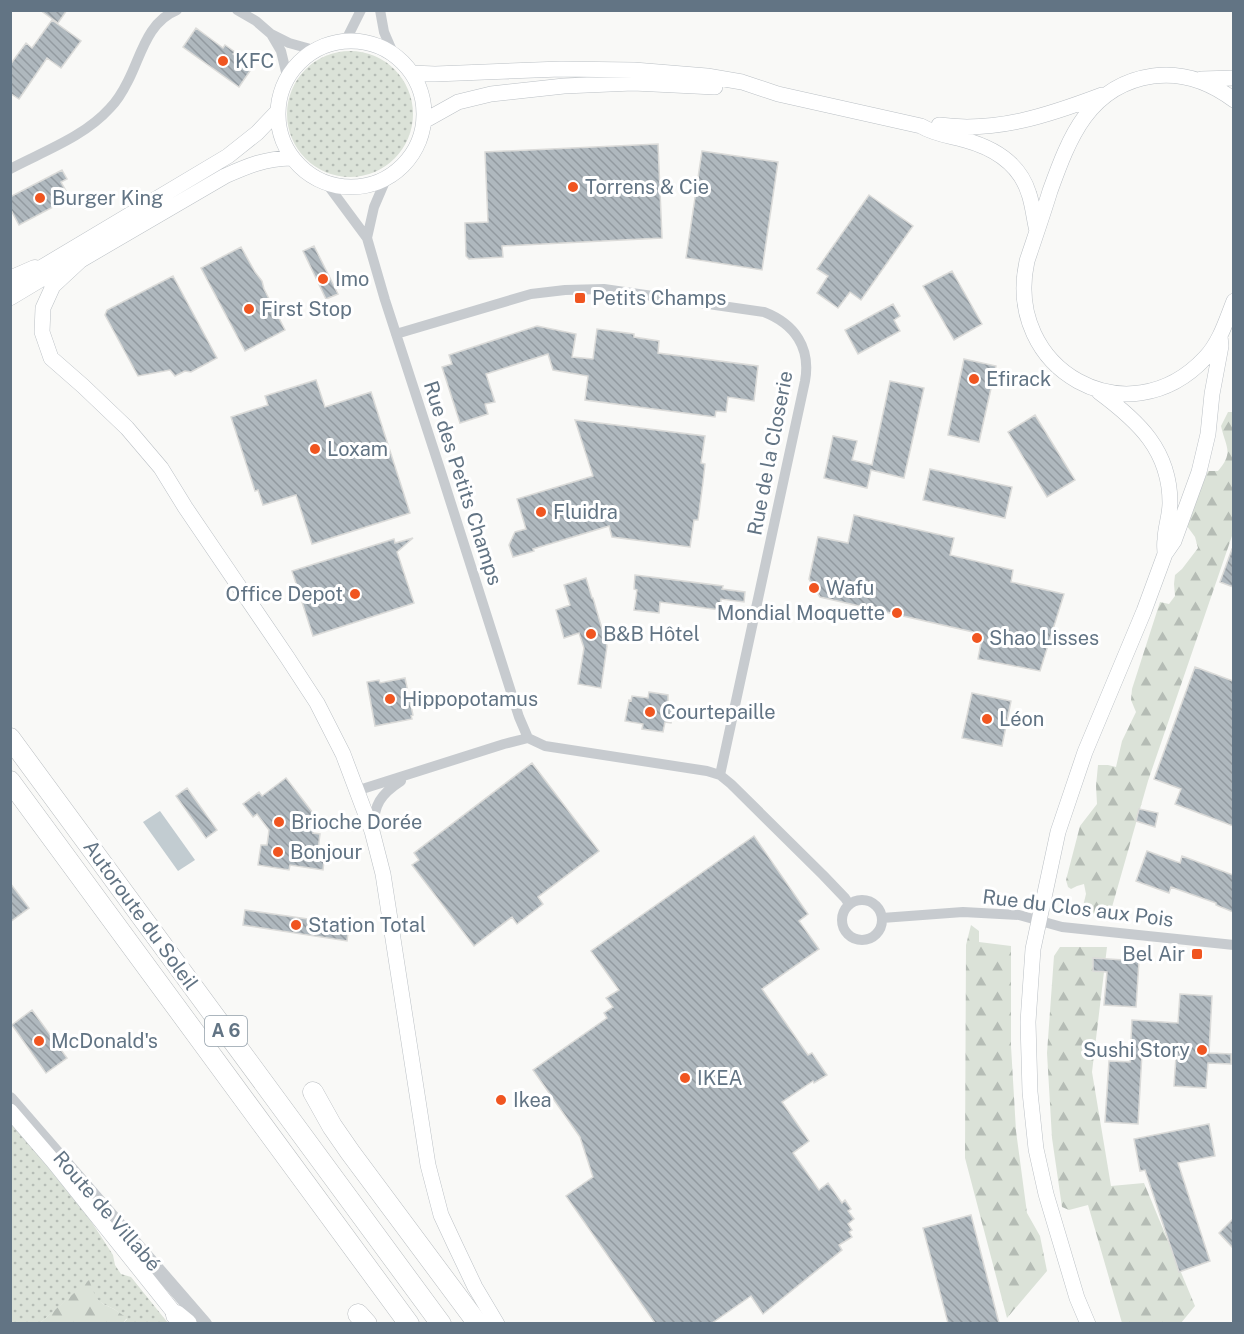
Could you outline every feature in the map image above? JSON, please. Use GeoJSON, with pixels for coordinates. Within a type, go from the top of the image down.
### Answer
{"type":"FeatureCollection","features":[{"type":"Feature","properties":{"kind":"highway"},"geometry":{"type":"LineString","coordinates":[[10,281],[35,270]]}},
{"type":"Feature","properties":{"kind":"highway","name":"Autoroute du Soleil"},"geometry":{"type":"LineString","coordinates":[[10,738],[441,1323]]}},
{"type":"Feature","properties":{"kind":"highway","name":"Autoroute du Soleil"},"geometry":{"type":"LineString","coordinates":[[10,781],[409,1323]]}},
{"type":"Feature","properties":{"kind":"highway"},"geometry":{"type":"LineString","coordinates":[[313,1092],[350,1152],[478,1323]]}},
{"type":"Feature","properties":{"kind":"main road"},"geometry":{"type":"LineString","coordinates":[[346,40],[371,43],[393,53],[412,73],[423,96],[424,121],[418,144],[405,164],[386,179],[367,186],[347,188],[327,184],[307,174],[291,158],[280,136],[277,112],[280,94],[287,76],[299,62],[314,50],[346,40]]}},
{"type":"Feature","properties":{"kind":"main road"},"geometry":{"type":"LineString","coordinates":[[412,73],[561,69],[634,70],[707,76],[742,82],[778,94],[921,126],[931,132],[979,144],[1006,159],[1024,180],[1032,204],[1037,231]]}},
{"type":"Feature","properties":{"kind":"main road"},"geometry":{"type":"LineString","coordinates":[[921,126],[932,124],[974,127],[1014,123],[1064,110],[1125,84],[1161,75],[1182,76],[1198,80],[1219,89],[1233,100]]}},
{"type":"Feature","properties":{"kind":"main road"},"geometry":{"type":"LineString","coordinates":[[1198,80],[1233,78]]}},
{"type":"Feature","properties":{"kind":"main road"},"geometry":{"type":"LineString","coordinates":[[424,121],[458,102],[491,94],[564,86],[633,83],[705,86],[778,94]]}},
{"type":"Feature","properties":{"kind":"main road"},"geometry":{"type":"LineString","coordinates":[[1110,92],[1084,116],[1072,135],[1060,164],[1027,261],[1023,288],[1026,314],[1037,343],[1044,352],[1071,377],[1094,388],[1120,408],[1141,427],[1154,444],[1168,482],[1170,504],[1165,554]]}},
{"type":"Feature","properties":{"kind":"main road"},"geometry":{"type":"LineString","coordinates":[[10,287],[228,156],[257,133],[277,112]]}},
{"type":"Feature","properties":{"kind":"main road"},"geometry":{"type":"LineString","coordinates":[[10,298],[81,260],[225,176],[270,159],[291,158]]}},
{"type":"Feature","properties":{"kind":"main road"},"geometry":{"type":"LineString","coordinates":[[81,260],[53,286],[43,308],[42,332],[51,358],[127,428],[161,468],[317,704],[343,754],[372,831],[383,874],[428,1165],[441,1215],[475,1287],[497,1323]]}},
{"type":"Feature","properties":{"kind":"main road"},"geometry":{"type":"LineString","coordinates":[[1094,388],[1116,393],[1155,390],[1189,372],[1204,358],[1220,336],[1233,301]]}},
{"type":"Feature","properties":{"kind":"main road"},"geometry":{"type":"LineString","coordinates":[[1088,1323],[1077,1298],[1046,1194],[1036,1149],[1030,1092],[1028,1022],[1033,949],[1058,832],[1085,752],[1144,611],[1165,554],[1174,541],[1204,455],[1221,346],[1220,336]]}},
{"type":"Feature","properties":{"kind":"main road","name":"Route de Villabé"},"geometry":{"type":"LineString","coordinates":[[10,1111],[181,1321]]}},
{"type":"Feature","properties":{"kind":"street"},"geometry":{"type":"LineString","coordinates":[[10,169],[70,139],[97,121],[122,91],[153,30],[165,17],[177,10]]}},
{"type":"Feature","properties":{"kind":"street"},"geometry":{"type":"LineString","coordinates":[[237,10],[256,21],[271,34],[289,43],[314,50]]}},
{"type":"Feature","properties":{"kind":"street"},"geometry":{"type":"LineString","coordinates":[[346,40],[361,10]]}},
{"type":"Feature","properties":{"kind":"street"},"geometry":{"type":"LineString","coordinates":[[380,10],[384,32],[393,53]]}},
{"type":"Feature","properties":{"kind":"street"},"geometry":{"type":"LineString","coordinates":[[271,34],[281,51],[287,76]]}},
{"type":"Feature","properties":{"kind":"street","name":"Rue des Petits Champs"},"geometry":{"type":"LineString","coordinates":[[367,238],[374,207],[386,179]]}},
{"type":"Feature","properties":{"kind":"street","name":"Rue des Petits Champs"},"geometry":{"type":"LineString","coordinates":[[327,184],[367,238],[519,717],[528,738]]}},
{"type":"Feature","properties":{"kind":"street","name":"Rue de la Closerie"},"geometry":{"type":"LineString","coordinates":[[396,334],[531,294],[590,289],[764,312],[783,322],[796,334],[805,352],[807,372],[720,775]]}},
{"type":"Feature","properties":{"kind":"street"},"geometry":{"type":"LineString","coordinates":[[356,791],[528,738],[545,746],[708,771],[720,775],[731,784],[849,904]]}},
{"type":"Feature","properties":{"kind":"street"},"geometry":{"type":"LineString","coordinates":[[375,841],[374,815],[381,798],[392,786],[412,773]]}},
{"type":"Feature","properties":{"kind":"street"},"geometry":{"type":"LineString","coordinates":[[867,900],[877,907],[882,918],[875,935],[863,940],[856,939],[846,932],[842,921],[849,904],[867,900]]}},
{"type":"Feature","properties":{"kind":"street","name":"Rue du Clos aux Pois"},"geometry":{"type":"LineString","coordinates":[[882,918],[963,912],[1018,915],[1062,927],[1233,945]]}},
{"type":"Feature","properties":{"kind":"street","name":"Route de Villabé"},"geometry":{"type":"LineString","coordinates":[[10,1099],[205,1323]]}},
{"type":"Feature","properties":{"kind":"green space"},"geometry":{"type":"Polygon","coordinates":[[[350,51],[374,55],[395,69],[409,90],[413,114],[409,138],[395,159],[374,173],[350,177],[326,173],[305,159],[291,138],[287,114],[291,90],[305,69],[326,55],[350,51]]]}},
{"type":"Feature","properties":{"kind":"green space"},"geometry":{"type":"Polygon","coordinates":[[[1228,412],[1233,412],[1233,533],[1148,781],[1110,914],[1092,913],[1083,906],[1086,894],[1084,884],[1071,889],[1066,880],[1080,826],[1097,804],[1098,765],[1116,767],[1122,741],[1136,712],[1131,700],[1132,689],[1160,602],[1169,604],[1175,596],[1175,575],[1198,548],[1195,537],[1187,526],[1189,516],[1208,471],[1218,471],[1226,459],[1227,450],[1221,426],[1228,412]]]}},
{"type":"Feature","properties":{"kind":"green space"},"geometry":{"type":"Polygon","coordinates":[[[971,925],[979,931],[979,942],[1011,946],[1011,1046],[1016,1131],[1027,1213],[1040,1236],[1047,1271],[1007,1318],[965,1158],[966,945],[971,925]]]}},
{"type":"Feature","properties":{"kind":"green space"},"geometry":{"type":"Polygon","coordinates":[[[1060,947],[1107,947],[1092,1072],[1111,1186],[1144,1183],[1195,1306],[1181,1323],[1122,1323],[1088,1205],[1069,1210],[1062,1207],[1052,1138],[1047,1053],[1054,956],[1060,947]]]}},
{"type":"Feature","properties":{"kind":"green space"},"geometry":{"type":"Polygon","coordinates":[[[10,1123],[91,1221],[113,1255],[115,1265],[121,1274],[131,1277],[168,1323],[123,1323],[127,1319],[95,1298],[89,1281],[40,1323],[11,1323],[10,1123]]]}},
{"type":"Feature","properties":{"kind":"green space"},"geometry":{"type":"Polygon","coordinates":[[[89,1280],[96,1298],[127,1318],[123,1323],[40,1323],[89,1280]]]}},
{"type":"Feature","properties":{"kind":"shaded area"},"geometry":{"type":"Polygon","coordinates":[[[160,811],[195,860],[178,871],[143,822],[160,811]]]}},
{"type":"Feature","properties":{"kind":"building"},"geometry":{"type":"Polygon","coordinates":[[[40,10],[67,10],[58,23],[40,10]]]}},
{"type":"Feature","properties":{"kind":"building"},"geometry":{"type":"Polygon","coordinates":[[[52,20],[81,41],[61,68],[47,58],[19,99],[10,93],[10,65],[26,43],[32,48],[52,20]]]}},
{"type":"Feature","properties":{"kind":"building","name":"KFC"},"geometry":{"type":"Polygon","coordinates":[[[196,28],[223,48],[225,45],[235,52],[233,54],[252,68],[239,87],[183,47],[196,28]]]}},
{"type":"Feature","properties":{"kind":"building","name":"Torrens & Cie"},"geometry":{"type":"Polygon","coordinates":[[[658,144],[662,238],[502,246],[503,257],[469,259],[466,256],[465,223],[488,222],[485,152],[658,144]]]}},
{"type":"Feature","properties":{"kind":"building"},"geometry":{"type":"Polygon","coordinates":[[[702,151],[778,162],[762,270],[686,258],[702,151]]]}},
{"type":"Feature","properties":{"kind":"building","name":"Burger King"},"geometry":{"type":"Polygon","coordinates":[[[62,170],[67,179],[61,182],[70,198],[19,225],[10,208],[10,197],[62,170]]]}},
{"type":"Feature","properties":{"kind":"building"},"geometry":{"type":"Polygon","coordinates":[[[869,195],[913,226],[861,300],[850,292],[838,308],[817,293],[828,276],[817,269],[869,195]]]}},
{"type":"Feature","properties":{"kind":"building","name":"Imo"},"geometry":{"type":"Polygon","coordinates":[[[314,246],[338,294],[326,299],[303,251],[314,246]]]}},
{"type":"Feature","properties":{"kind":"building","name":"First Stop"},"geometry":{"type":"Polygon","coordinates":[[[241,247],[262,281],[285,330],[245,351],[201,268],[241,247]]]}},
{"type":"Feature","properties":{"kind":"building"},"geometry":{"type":"Polygon","coordinates":[[[952,271],[982,324],[954,340],[923,286],[952,271]]]}},
{"type":"Feature","properties":{"kind":"building"},"geometry":{"type":"Polygon","coordinates":[[[173,276],[217,358],[191,372],[185,371],[175,376],[170,370],[138,376],[105,315],[107,310],[173,276]]]}},
{"type":"Feature","properties":{"kind":"building"},"geometry":{"type":"Polygon","coordinates":[[[893,304],[900,316],[894,320],[900,331],[858,354],[845,330],[893,304]]]}},
{"type":"Feature","properties":{"kind":"building"},"geometry":{"type":"Polygon","coordinates":[[[537,326],[576,334],[572,357],[593,359],[597,329],[634,334],[634,337],[659,341],[658,353],[758,366],[754,401],[728,397],[726,412],[716,411],[715,417],[585,400],[588,376],[553,370],[548,354],[486,374],[495,402],[485,404],[488,414],[460,423],[442,367],[452,364],[449,355],[537,326]]]}},
{"type":"Feature","properties":{"kind":"building"},"geometry":{"type":"Polygon","coordinates":[[[964,359],[996,366],[979,442],[948,435],[964,359]]]}},
{"type":"Feature","properties":{"kind":"building","name":"Loxam"},"geometry":{"type":"Polygon","coordinates":[[[316,380],[325,407],[371,392],[410,513],[312,544],[296,495],[263,505],[258,490],[255,491],[231,417],[268,405],[265,396],[316,380]]]}},
{"type":"Feature","properties":{"kind":"building"},"geometry":{"type":"Polygon","coordinates":[[[890,381],[924,388],[904,478],[871,470],[867,488],[824,478],[833,436],[857,441],[852,460],[872,465],[890,381]]]}},
{"type":"Feature","properties":{"kind":"building"},"geometry":{"type":"Polygon","coordinates":[[[1035,415],[1075,480],[1047,497],[1008,432],[1035,415]]]}},
{"type":"Feature","properties":{"kind":"building"},"geometry":{"type":"Polygon","coordinates":[[[575,420],[705,436],[701,463],[705,464],[698,520],[694,520],[690,547],[612,537],[609,526],[513,557],[509,545],[515,532],[526,529],[517,499],[593,476],[575,420]]]}},
{"type":"Feature","properties":{"kind":"building"},"geometry":{"type":"Polygon","coordinates":[[[930,469],[1012,487],[1005,518],[923,500],[930,469]]]}},
{"type":"Feature","properties":{"kind":"building"},"geometry":{"type":"Polygon","coordinates":[[[854,515],[954,538],[950,555],[1013,570],[1011,582],[1064,594],[1040,671],[978,659],[981,643],[973,632],[820,597],[809,579],[818,537],[848,543],[854,515]]]}},
{"type":"Feature","properties":{"kind":"building","name":"Office Depot"},"geometry":{"type":"Polygon","coordinates":[[[413,538],[397,552],[414,603],[313,636],[292,571],[394,539],[395,543],[413,538]]]}},
{"type":"Feature","properties":{"kind":"building"},"geometry":{"type":"Polygon","coordinates":[[[1233,549],[1233,587],[1220,582],[1233,549]]]}},
{"type":"Feature","properties":{"kind":"building","name":"B&B Hôtel"},"geometry":{"type":"Polygon","coordinates":[[[635,575],[723,586],[722,589],[745,592],[744,602],[721,599],[720,610],[660,602],[659,613],[634,610],[637,590],[634,589],[635,575]]]}},
{"type":"Feature","properties":{"kind":"building","name":"B&B Hôtel"},"geometry":{"type":"Polygon","coordinates":[[[586,578],[607,646],[601,688],[578,684],[584,648],[579,633],[564,638],[556,610],[570,605],[564,585],[586,578]]]}},
{"type":"Feature","properties":{"kind":"building"},"geometry":{"type":"Polygon","coordinates":[[[1195,667],[1233,681],[1233,826],[1175,804],[1181,789],[1154,779],[1195,667]]]}},
{"type":"Feature","properties":{"kind":"building","name":"Hippopotamus"},"geometry":{"type":"Polygon","coordinates":[[[405,678],[412,719],[375,726],[367,682],[379,680],[380,683],[405,678]]]}},
{"type":"Feature","properties":{"kind":"building","name":"Courtepaille"},"geometry":{"type":"Polygon","coordinates":[[[649,692],[668,695],[668,703],[674,704],[671,723],[665,722],[663,732],[642,729],[643,724],[625,721],[629,700],[631,701],[632,696],[648,698],[649,692]]]}},
{"type":"Feature","properties":{"kind":"building","name":"Léon"},"geometry":{"type":"Polygon","coordinates":[[[972,693],[1011,701],[1002,746],[962,738],[972,693]]]}},
{"type":"Feature","properties":{"kind":"building"},"geometry":{"type":"Polygon","coordinates":[[[532,763],[599,851],[538,897],[543,904],[517,924],[512,917],[474,946],[412,865],[419,860],[414,853],[532,763]]]}},
{"type":"Feature","properties":{"kind":"building"},"geometry":{"type":"Polygon","coordinates":[[[286,778],[316,817],[313,833],[320,834],[318,850],[325,851],[323,870],[290,865],[289,870],[258,865],[261,845],[267,845],[269,830],[257,814],[253,817],[243,804],[259,792],[262,796],[286,778]]]}},
{"type":"Feature","properties":{"kind":"building"},"geometry":{"type":"Polygon","coordinates":[[[187,788],[217,830],[206,838],[176,796],[187,788]]]}},
{"type":"Feature","properties":{"kind":"building"},"geometry":{"type":"Polygon","coordinates":[[[1139,809],[1158,813],[1155,827],[1136,821],[1139,809]]]}},
{"type":"Feature","properties":{"kind":"building","name":"IKEA"},"geometry":{"type":"Polygon","coordinates":[[[754,836],[808,914],[799,921],[819,949],[762,989],[808,1055],[812,1053],[827,1075],[814,1083],[813,1081],[782,1102],[809,1141],[793,1153],[819,1190],[828,1183],[842,1203],[845,1200],[851,1209],[848,1211],[854,1219],[848,1224],[852,1230],[849,1232],[852,1237],[839,1245],[842,1250],[763,1314],[751,1296],[712,1323],[655,1323],[566,1196],[593,1177],[580,1137],[533,1070],[607,1018],[604,1013],[613,1007],[606,998],[619,990],[591,951],[754,836]]]}},
{"type":"Feature","properties":{"kind":"building"},"geometry":{"type":"Polygon","coordinates":[[[1147,851],[1180,863],[1182,856],[1233,875],[1233,912],[1216,903],[1171,887],[1169,893],[1136,881],[1147,851]]]}},
{"type":"Feature","properties":{"kind":"building"},"geometry":{"type":"Polygon","coordinates":[[[10,883],[29,908],[10,922],[10,883]]]}},
{"type":"Feature","properties":{"kind":"building","name":"Station Total"},"geometry":{"type":"Polygon","coordinates":[[[245,910],[349,925],[347,941],[243,925],[245,910]]]}},
{"type":"Feature","properties":{"kind":"building"},"geometry":{"type":"Polygon","coordinates":[[[1093,958],[1139,961],[1136,1007],[1104,1005],[1107,972],[1093,971],[1093,958]]]}},
{"type":"Feature","properties":{"kind":"building"},"geometry":{"type":"Polygon","coordinates":[[[1180,994],[1212,996],[1209,1053],[1231,1054],[1231,1064],[1208,1063],[1206,1088],[1174,1086],[1176,1056],[1142,1053],[1138,1124],[1105,1122],[1109,1061],[1130,1062],[1132,1020],[1178,1023],[1180,994]]]}},
{"type":"Feature","properties":{"kind":"building","name":"McDonald's"},"geometry":{"type":"Polygon","coordinates":[[[32,1010],[67,1058],[46,1073],[12,1025],[32,1010]]]}},
{"type":"Feature","properties":{"kind":"building"},"geometry":{"type":"Polygon","coordinates":[[[1209,1124],[1215,1156],[1178,1163],[1210,1261],[1179,1272],[1145,1170],[1140,1171],[1134,1139],[1209,1124]]]}},
{"type":"Feature","properties":{"kind":"building"},"geometry":{"type":"Polygon","coordinates":[[[971,1215],[999,1323],[948,1323],[923,1228],[971,1215]]]}},
{"type":"Feature","properties":{"kind":"building"},"geometry":{"type":"Polygon","coordinates":[[[1233,1219],[1233,1248],[1219,1233],[1233,1219]]]}},
{"type":"Feature","properties":{"kind":"place","name":"KFC"},"geometry":{"type":"Point","coordinates":[223,61]}},
{"type":"Feature","properties":{"kind":"place","name":"Torrens & Cie"},"geometry":{"type":"Point","coordinates":[573,187]}},
{"type":"Feature","properties":{"kind":"place","name":"Burger King"},"geometry":{"type":"Point","coordinates":[40,198]}},
{"type":"Feature","properties":{"kind":"place","name":"Imo"},"geometry":{"type":"Point","coordinates":[323,279]}},
{"type":"Feature","properties":{"kind":"place","name":"Petits Champs"},"geometry":{"type":"Point","coordinates":[580,298]}},
{"type":"Feature","properties":{"kind":"place","name":"First Stop"},"geometry":{"type":"Point","coordinates":[249,309]}},
{"type":"Feature","properties":{"kind":"place","name":"Efirack"},"geometry":{"type":"Point","coordinates":[974,379]}},
{"type":"Feature","properties":{"kind":"place","name":"Loxam"},"geometry":{"type":"Point","coordinates":[315,449]}},
{"type":"Feature","properties":{"kind":"place","name":"Fluidra"},"geometry":{"type":"Point","coordinates":[541,512]}},
{"type":"Feature","properties":{"kind":"place","name":"Wafu"},"geometry":{"type":"Point","coordinates":[814,588]}},
{"type":"Feature","properties":{"kind":"place","name":"Office Depot"},"geometry":{"type":"Point","coordinates":[355,594]}},
{"type":"Feature","properties":{"kind":"place","name":"Mondial Moquette"},"geometry":{"type":"Point","coordinates":[897,613]}},
{"type":"Feature","properties":{"kind":"place","name":"B&B Hôtel"},"geometry":{"type":"Point","coordinates":[591,634]}},
{"type":"Feature","properties":{"kind":"place","name":"Shao Lisses"},"geometry":{"type":"Point","coordinates":[977,638]}},
{"type":"Feature","properties":{"kind":"place","name":"Hippopotamus"},"geometry":{"type":"Point","coordinates":[390,699]}},
{"type":"Feature","properties":{"kind":"place","name":"Courtepaille"},"geometry":{"type":"Point","coordinates":[650,712]}},
{"type":"Feature","properties":{"kind":"place","name":"Léon"},"geometry":{"type":"Point","coordinates":[987,719]}},
{"type":"Feature","properties":{"kind":"place","name":"Brioche Dorée"},"geometry":{"type":"Point","coordinates":[279,822]}},
{"type":"Feature","properties":{"kind":"place","name":"Bonjour"},"geometry":{"type":"Point","coordinates":[278,852]}},
{"type":"Feature","properties":{"kind":"place","name":"Station Total"},"geometry":{"type":"Point","coordinates":[296,925]}},
{"type":"Feature","properties":{"kind":"place","name":"Bel Air"},"geometry":{"type":"Point","coordinates":[1197,954]}},
{"type":"Feature","properties":{"kind":"place","name":"McDonald's"},"geometry":{"type":"Point","coordinates":[39,1041]}},
{"type":"Feature","properties":{"kind":"place","name":"Sushi Story"},"geometry":{"type":"Point","coordinates":[1202,1050]}},
{"type":"Feature","properties":{"kind":"place","name":"IKEA"},"geometry":{"type":"Point","coordinates":[685,1078]}},
{"type":"Feature","properties":{"kind":"place","name":"Ikea"},"geometry":{"type":"Point","coordinates":[501,1100]}}]}
